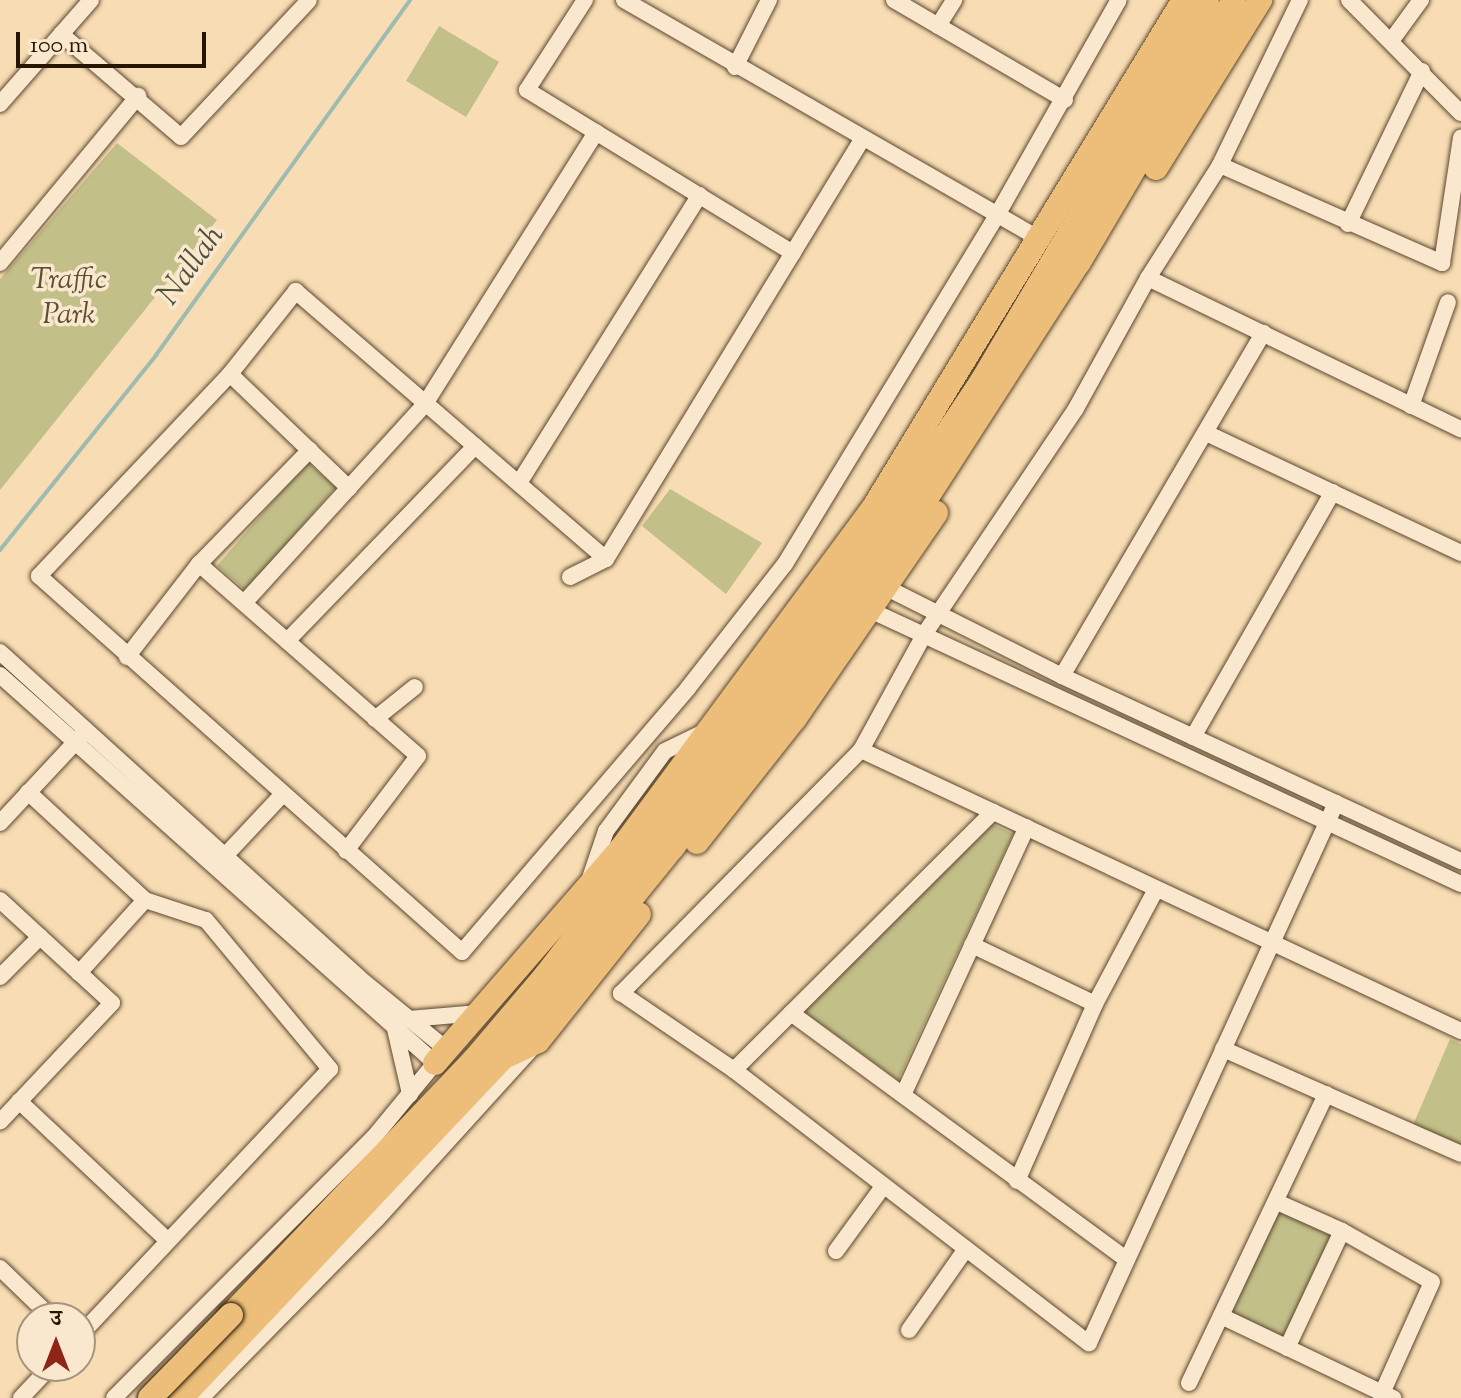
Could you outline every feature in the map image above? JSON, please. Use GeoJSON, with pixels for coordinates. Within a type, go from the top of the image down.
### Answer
{"type":"FeatureCollection","features":[{"type":"Feature","properties":{"kind":"highway"},"geometry":{"type":"LineString","coordinates":[[181,1398],[240,1322],[474,1060],[598,885],[903,500],[982,381],[1184,0]]}},
{"type":"Feature","properties":{"kind":"highway"},"geometry":{"type":"LineString","coordinates":[[716,735],[874,507],[1040,239],[1098,165],[1207,0]]}},
{"type":"Feature","properties":{"kind":"highway"},"geometry":{"type":"LineString","coordinates":[[502,1058],[538,1041],[795,718],[889,589],[1136,184],[1234,0]]}},
{"type":"Feature","properties":{"kind":"highway"},"geometry":{"type":"LineString","coordinates":[[148,1398],[240,1322],[306,1277],[502,1058],[673,847],[906,530],[1260,0]]}},
{"type":"Feature","properties":{"kind":"highway"},"geometry":{"type":"LineString","coordinates":[[441,1056],[598,885]]}},
{"type":"Feature","properties":{"kind":"street"},"geometry":{"type":"LineString","coordinates":[[0,104],[91,0]]}},
{"type":"Feature","properties":{"kind":"street"},"geometry":{"type":"LineString","coordinates":[[61,34],[138,96],[181,137],[309,0]]}},
{"type":"Feature","properties":{"kind":"street"},"geometry":{"type":"LineString","coordinates":[[585,0],[527,90],[793,253]]}},
{"type":"Feature","properties":{"kind":"street"},"geometry":{"type":"LineString","coordinates":[[624,0],[996,217],[1040,239]]}},
{"type":"Feature","properties":{"kind":"street"},"geometry":{"type":"LineString","coordinates":[[735,67],[769,0]]}},
{"type":"Feature","properties":{"kind":"street"},"geometry":{"type":"LineString","coordinates":[[894,0],[1065,100]]}},
{"type":"Feature","properties":{"kind":"street"},"geometry":{"type":"LineString","coordinates":[[938,26],[954,0]]}},
{"type":"Feature","properties":{"kind":"street"},"geometry":{"type":"LineString","coordinates":[[606,559],[296,291],[230,374],[39,576],[281,796],[462,952],[688,688],[785,564],[996,217],[1119,0]]}},
{"type":"Feature","properties":{"kind":"street"},"geometry":{"type":"LineString","coordinates":[[1300,0],[1220,165],[1148,278],[1075,410],[924,635],[861,750],[621,993],[734,1070],[882,1188],[1089,1343],[1336,803]]}},
{"type":"Feature","properties":{"kind":"street"},"geometry":{"type":"LineString","coordinates":[[1349,0],[1461,113]]}},
{"type":"Feature","properties":{"kind":"street"},"geometry":{"type":"LineString","coordinates":[[1391,41],[1421,0]]}},
{"type":"Feature","properties":{"kind":"street"},"geometry":{"type":"LineString","coordinates":[[1348,224],[1422,71]]}},
{"type":"Feature","properties":{"kind":"street"},"geometry":{"type":"LineString","coordinates":[[0,263],[138,96]]}},
{"type":"Feature","properties":{"kind":"street"},"geometry":{"type":"LineString","coordinates":[[244,603],[425,404],[596,132]]}},
{"type":"Feature","properties":{"kind":"street"},"geometry":{"type":"LineString","coordinates":[[1220,165],[1442,263],[1461,137]]}},
{"type":"Feature","properties":{"kind":"street"},"geometry":{"type":"LineString","coordinates":[[570,577],[606,559],[863,138]]}},
{"type":"Feature","properties":{"kind":"street"},"geometry":{"type":"LineString","coordinates":[[519,483],[700,195]]}},
{"type":"Feature","properties":{"kind":"street"},"geometry":{"type":"LineString","coordinates":[[1148,278],[1461,429]]}},
{"type":"Feature","properties":{"kind":"street"},"geometry":{"type":"LineString","coordinates":[[1411,406],[1448,302]]}},
{"type":"Feature","properties":{"kind":"street"},"geometry":{"type":"LineString","coordinates":[[1046,691],[1206,433],[1263,333]]}},
{"type":"Feature","properties":{"kind":"street"},"geometry":{"type":"LineString","coordinates":[[230,374],[349,488]]}},
{"type":"Feature","properties":{"kind":"street"},"geometry":{"type":"LineString","coordinates":[[1206,433],[1461,553]]}},
{"type":"Feature","properties":{"kind":"street"},"geometry":{"type":"LineString","coordinates":[[287,641],[475,446]]}},
{"type":"Feature","properties":{"kind":"street"},"geometry":{"type":"LineString","coordinates":[[127,657],[199,564],[310,450]]}},
{"type":"Feature","properties":{"kind":"street"},"geometry":{"type":"LineString","coordinates":[[1193,737],[1333,492]]}},
{"type":"Feature","properties":{"kind":"street"},"geometry":{"type":"LineString","coordinates":[[199,564],[418,756],[346,851]]}},
{"type":"Feature","properties":{"kind":"street"},"geometry":{"type":"LineString","coordinates":[[889,589],[1058,674],[1461,861]]}},
{"type":"Feature","properties":{"kind":"street"},"geometry":{"type":"LineString","coordinates":[[872,611],[1461,884]]}},
{"type":"Feature","properties":{"kind":"street"},"geometry":{"type":"LineString","coordinates":[[0,652],[227,853],[402,1024],[410,1094]]}},
{"type":"Feature","properties":{"kind":"street"},"geometry":{"type":"LineString","coordinates":[[0,675],[216,867],[441,1056],[374,1137],[114,1398]]}},
{"type":"Feature","properties":{"kind":"street"},"geometry":{"type":"LineString","coordinates":[[375,719],[415,687]]}},
{"type":"Feature","properties":{"kind":"street"},"geometry":{"type":"LineString","coordinates":[[0,823],[87,729]]}},
{"type":"Feature","properties":{"kind":"street"},"geometry":{"type":"LineString","coordinates":[[598,885],[606,831],[665,751],[716,735]]}},
{"type":"Feature","properties":{"kind":"street"},"geometry":{"type":"LineString","coordinates":[[861,750],[1155,891],[1461,1031]]}},
{"type":"Feature","properties":{"kind":"street"},"geometry":{"type":"LineString","coordinates":[[28,792],[145,900],[206,920],[330,1069],[96,1318]]}},
{"type":"Feature","properties":{"kind":"street"},"geometry":{"type":"LineString","coordinates":[[216,867],[281,796]]}},
{"type":"Feature","properties":{"kind":"street"},"geometry":{"type":"LineString","coordinates":[[734,1070],[993,812]]}},
{"type":"Feature","properties":{"kind":"street"},"geometry":{"type":"LineString","coordinates":[[903,1095],[1027,827]]}},
{"type":"Feature","properties":{"kind":"street"},"geometry":{"type":"LineString","coordinates":[[1017,1181],[1095,1004],[1155,891]]}},
{"type":"Feature","properties":{"kind":"street"},"geometry":{"type":"LineString","coordinates":[[0,900],[112,1003],[0,1122]]}},
{"type":"Feature","properties":{"kind":"street"},"geometry":{"type":"LineString","coordinates":[[79,973],[145,900]]}},
{"type":"Feature","properties":{"kind":"street"},"geometry":{"type":"LineString","coordinates":[[0,977],[40,937]]}},
{"type":"Feature","properties":{"kind":"street"},"geometry":{"type":"LineString","coordinates":[[972,945],[1095,1004]]}},
{"type":"Feature","properties":{"kind":"street"},"geometry":{"type":"LineString","coordinates":[[402,1024],[483,1012]]}},
{"type":"Feature","properties":{"kind":"street"},"geometry":{"type":"LineString","coordinates":[[791,1013],[1126,1259]]}},
{"type":"Feature","properties":{"kind":"street"},"geometry":{"type":"LineString","coordinates":[[201,1398],[213,1391],[306,1277],[538,1041]]}},
{"type":"Feature","properties":{"kind":"street"},"geometry":{"type":"LineString","coordinates":[[1223,1049],[1461,1154]]}},
{"type":"Feature","properties":{"kind":"street"},"geometry":{"type":"LineString","coordinates":[[1189,1383],[1326,1094]]}},
{"type":"Feature","properties":{"kind":"street"},"geometry":{"type":"LineString","coordinates":[[19,1101],[168,1241]]}},
{"type":"Feature","properties":{"kind":"street"},"geometry":{"type":"LineString","coordinates":[[836,1251],[882,1188]]}},
{"type":"Feature","properties":{"kind":"street"},"geometry":{"type":"LineString","coordinates":[[1221,1316],[1388,1395],[1432,1282],[1342,1231],[1277,1202]]}},
{"type":"Feature","properties":{"kind":"street"},"geometry":{"type":"LineString","coordinates":[[1287,1348],[1342,1231]]}},
{"type":"Feature","properties":{"kind":"street"},"geometry":{"type":"LineString","coordinates":[[909,1330],[966,1249]]}},
{"type":"Feature","properties":{"kind":"street"},"geometry":{"type":"LineString","coordinates":[[0,1268],[35,1302]]}},
{"type":"Feature","properties":{"kind":"street"},"geometry":{"type":"LineString","coordinates":[[145,1367],[174,1398]]}},
{"type":"Feature","properties":{"kind":"street"},"geometry":{"type":"LineString","coordinates":[[21,1398],[36,1382]]}},
{"type":"Feature","properties":{"kind":"street"},"geometry":{"type":"LineString","coordinates":[[129,1382],[148,1398]]}},
{"type":"Feature","properties":{"kind":"green space"},"geometry":{"type":"Polygon","coordinates":[[[439,26],[499,62],[466,117],[406,81],[439,26]]]}},
{"type":"Feature","properties":{"kind":"green space","name":"Traffic Park"},"geometry":{"type":"Polygon","coordinates":[[[117,143],[217,220],[0,490],[0,279],[117,143]]]}},
{"type":"Feature","properties":{"kind":"green space"},"geometry":{"type":"Polygon","coordinates":[[[307,462],[336,487],[246,590],[217,565],[307,462]]]}},
{"type":"Feature","properties":{"kind":"green space"},"geometry":{"type":"Polygon","coordinates":[[[670,489],[762,543],[726,594],[642,526],[670,489]]]}},
{"type":"Feature","properties":{"kind":"green space"},"geometry":{"type":"Polygon","coordinates":[[[992,824],[1013,834],[898,1080],[803,1011],[992,824]]]}},
{"type":"Feature","properties":{"kind":"green space"},"geometry":{"type":"Polygon","coordinates":[[[1450,1039],[1461,1044],[1461,1145],[1413,1125],[1450,1039]]]}},
{"type":"Feature","properties":{"kind":"green space"},"geometry":{"type":"Polygon","coordinates":[[[1278,1210],[1333,1234],[1286,1339],[1231,1315],[1278,1210]]]}},
{"type":"Feature","properties":{"kind":"waterway","name":"Nallah"},"geometry":{"type":"LineString","coordinates":[[0,550],[156,355],[410,0]]}}]}
